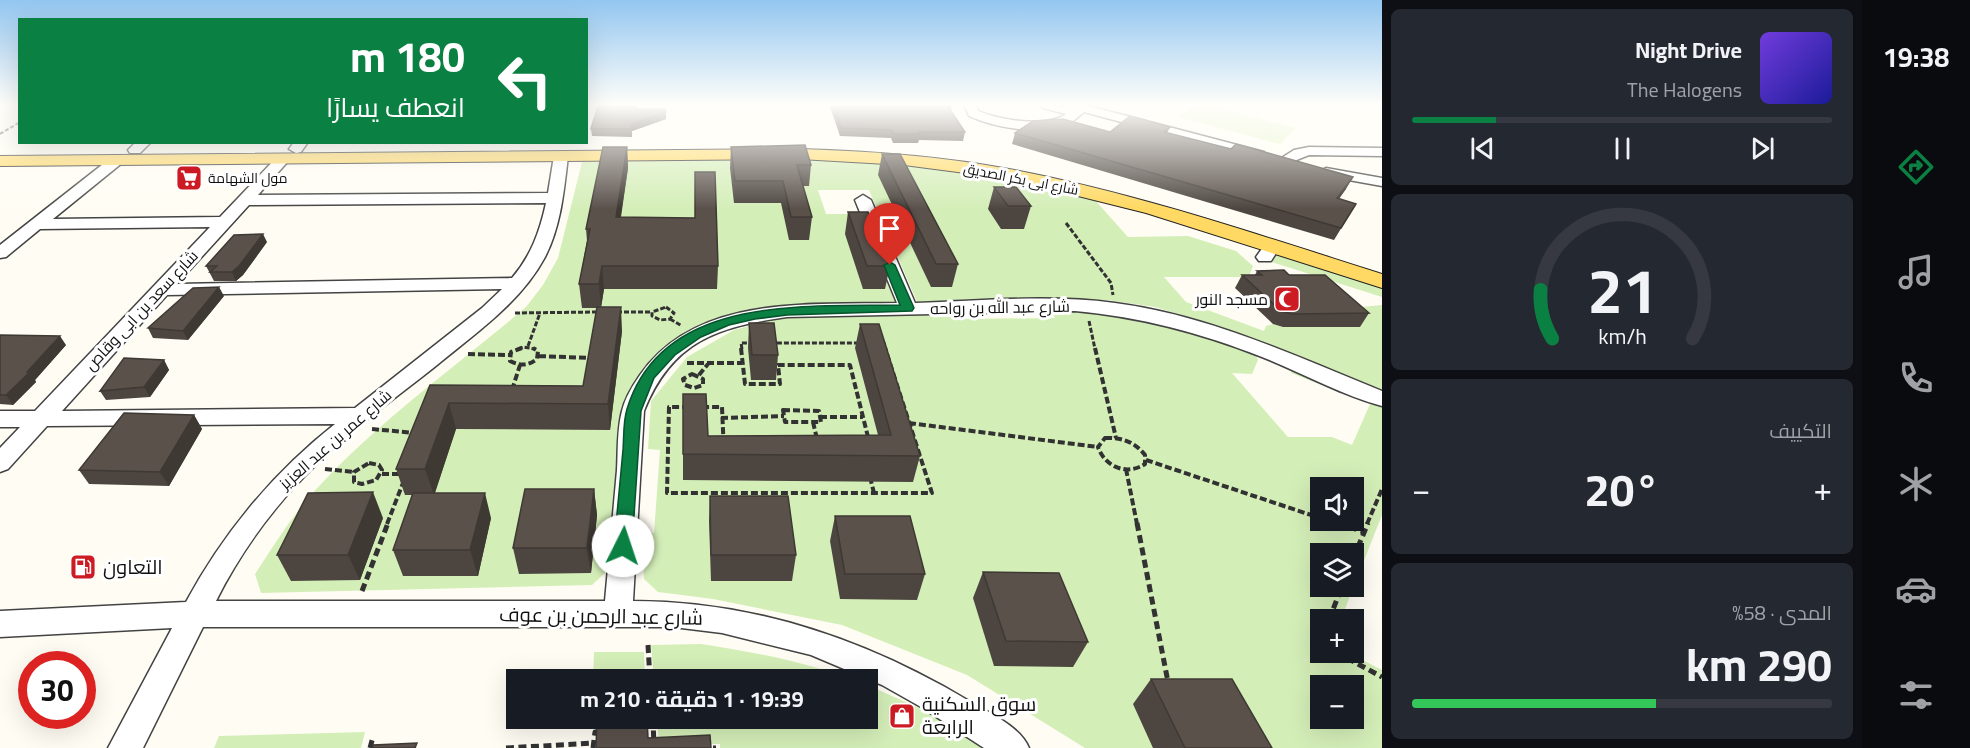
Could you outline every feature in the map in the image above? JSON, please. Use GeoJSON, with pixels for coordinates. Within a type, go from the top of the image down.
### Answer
{"type":"FeatureCollection","features":[{"type":"Feature","properties":{"kind":"main road","name":"شارع ابى بكر الصديق"},"geometry":{"type":"LineString","coordinates":[[0,151],[140,146],[464,152],[562,148],[829,149],[985,170],[1155,205],[1382,266]]}},
{"type":"Feature","properties":{"kind":"main road","name":"شارع ابى بكر الصديق"},"geometry":{"type":"LineString","coordinates":[[0,161],[117,160],[294,150]]}},
{"type":"Feature","properties":{"kind":"main road","name":"شارع ابى بكر الصديق"},"geometry":{"type":"LineString","coordinates":[[1155,205],[1268,252],[1382,280]]}},
{"type":"Feature","properties":{"kind":"street"},"geometry":{"type":"LineString","coordinates":[[1201,140],[1311,169],[1382,182]]}},
{"type":"Feature","properties":{"kind":"street","name":"شارع عمر بن عبد العزيز"},"geometry":{"type":"LineString","coordinates":[[125,748],[219,567],[252,520],[290,476],[353,421],[489,312],[519,283],[540,253],[547,238],[562,148]]}},
{"type":"Feature","properties":{"kind":"street","name":"شارع سعد بن ابى وقاص"},"geometry":{"type":"LineString","coordinates":[[0,463],[223,222],[294,150]]}},
{"type":"Feature","properties":{"kind":"street"},"geometry":{"type":"LineString","coordinates":[[1284,161],[1299,153],[1382,152]]}},
{"type":"Feature","properties":{"kind":"street"},"geometry":{"type":"LineString","coordinates":[[1299,153],[1337,165],[1382,169]]}},
{"type":"Feature","properties":{"kind":"street"},"geometry":{"type":"LineString","coordinates":[[0,253],[117,160]]}},
{"type":"Feature","properties":{"kind":"street"},"geometry":{"type":"LineString","coordinates":[[244,201],[555,198]]}},
{"type":"Feature","properties":{"kind":"street"},"geometry":{"type":"LineString","coordinates":[[863,200],[908,308]]}},
{"type":"Feature","properties":{"kind":"street"},"geometry":{"type":"LineString","coordinates":[[37,224],[223,222]]}},
{"type":"Feature","properties":{"kind":"street"},"geometry":{"type":"LineString","coordinates":[[1363,275],[1382,286]]}},
{"type":"Feature","properties":{"kind":"street"},"geometry":{"type":"LineString","coordinates":[[160,290],[519,283]]}},
{"type":"Feature","properties":{"kind":"street","name":"شارع عبد الله بن رواحه"},"geometry":{"type":"LineString","coordinates":[[618,614],[633,411],[647,377],[659,363],[676,347],[697,334],[724,323],[755,315],[787,311],[1112,307],[1152,314],[1197,327],[1381,398]]}},
{"type":"Feature","properties":{"kind":"street"},"geometry":{"type":"LineString","coordinates":[[0,419],[353,421]]}},
{"type":"Feature","properties":{"kind":"street","name":"شارع عبد الرحمن بن عوف"},"geometry":{"type":"LineString","coordinates":[[0,624],[194,614],[673,614],[718,618],[763,627],[809,640],[855,657],[918,687],[1012,748]]}},
{"type":"Feature","properties":{"kind":"path"},"geometry":{"type":"LineString","coordinates":[[1066,223],[1111,283],[1112,307]]}},
{"type":"Feature","properties":{"kind":"path"},"geometry":{"type":"LineString","coordinates":[[1085,306],[1116,438]]}},
{"type":"Feature","properties":{"kind":"path"},"geometry":{"type":"LineString","coordinates":[[489,312],[652,312],[666,307],[673,311],[674,315],[670,319],[660,320],[654,318],[652,312]]}},
{"type":"Feature","properties":{"kind":"path"},"geometry":{"type":"LineString","coordinates":[[595,324],[597,312]]}},
{"type":"Feature","properties":{"kind":"path"},"geometry":{"type":"LineString","coordinates":[[528,346],[540,313]]}},
{"type":"Feature","properties":{"kind":"path"},"geometry":{"type":"LineString","coordinates":[[741,343],[884,343],[932,493],[667,493],[669,407],[722,407],[724,453],[872,453],[850,365],[777,365],[780,384],[745,384],[743,363],[741,343]]}},
{"type":"Feature","properties":{"kind":"path"},"geometry":{"type":"LineString","coordinates":[[438,353],[509,355],[518,348],[528,346],[538,351],[539,356]]}},
{"type":"Feature","properties":{"kind":"path"},"geometry":{"type":"LineString","coordinates":[[588,368],[592,347]]}},
{"type":"Feature","properties":{"kind":"path"},"geometry":{"type":"LineString","coordinates":[[509,355],[510,361],[520,365],[534,362],[539,356]]}},
{"type":"Feature","properties":{"kind":"path"},"geometry":{"type":"LineString","coordinates":[[539,356],[590,358]]}},
{"type":"Feature","properties":{"kind":"path"},"geometry":{"type":"LineString","coordinates":[[659,363],[743,363]]}},
{"type":"Feature","properties":{"kind":"path"},"geometry":{"type":"LineString","coordinates":[[699,375],[709,363]]}},
{"type":"Feature","properties":{"kind":"path"},"geometry":{"type":"LineString","coordinates":[[510,397],[520,365]]}},
{"type":"Feature","properties":{"kind":"path"},"geometry":{"type":"LineString","coordinates":[[689,375],[699,375],[703,379],[703,385],[690,388],[683,383],[683,379],[689,375]]}},
{"type":"Feature","properties":{"kind":"path"},"geometry":{"type":"LineString","coordinates":[[683,407],[690,388]]}},
{"type":"Feature","properties":{"kind":"path"},"geometry":{"type":"LineString","coordinates":[[783,411],[819,411],[820,417],[821,422],[785,422],[783,411]]}},
{"type":"Feature","properties":{"kind":"path"},"geometry":{"type":"LineString","coordinates":[[721,418],[784,416]]}},
{"type":"Feature","properties":{"kind":"path"},"geometry":{"type":"LineString","coordinates":[[820,417],[863,417]]}},
{"type":"Feature","properties":{"kind":"path"},"geometry":{"type":"LineString","coordinates":[[353,421],[422,433]]}},
{"type":"Feature","properties":{"kind":"path"},"geometry":{"type":"LineString","coordinates":[[813,422],[820,453]]}},
{"type":"Feature","properties":{"kind":"path"},"geometry":{"type":"LineString","coordinates":[[909,423],[1098,447]]}},
{"type":"Feature","properties":{"kind":"path"},"geometry":{"type":"LineString","coordinates":[[1098,447],[1101,440],[1116,438],[1137,446],[1146,460],[1310,515]]}},
{"type":"Feature","properties":{"kind":"path"},"geometry":{"type":"LineString","coordinates":[[1098,447],[1106,460],[1126,469],[1142,467],[1146,460]]}},
{"type":"Feature","properties":{"kind":"path"},"geometry":{"type":"LineString","coordinates":[[865,453],[867,463]]}},
{"type":"Feature","properties":{"kind":"path"},"geometry":{"type":"LineString","coordinates":[[354,614],[406,474],[382,474],[376,480],[362,484],[354,482],[352,475],[361,466],[375,463],[381,467],[382,474]]}},
{"type":"Feature","properties":{"kind":"path"},"geometry":{"type":"LineString","coordinates":[[1126,469],[1170,692]]}},
{"type":"Feature","properties":{"kind":"path"},"geometry":{"type":"LineString","coordinates":[[869,473],[874,493]]}},
{"type":"Feature","properties":{"kind":"path"},"geometry":{"type":"LineString","coordinates":[[357,495],[362,484]]}},
{"type":"Feature","properties":{"kind":"path"},"geometry":{"type":"LineString","coordinates":[[1360,543],[1382,489]]}},
{"type":"Feature","properties":{"kind":"path"},"geometry":{"type":"LineString","coordinates":[[648,645],[649,669]]}},
{"type":"Feature","properties":{"kind":"path"},"geometry":{"type":"LineString","coordinates":[[1356,663],[1382,677]]}},
{"type":"Feature","properties":{"kind":"path"},"geometry":{"type":"LineString","coordinates":[[642,730],[654,730],[654,748]]}},
{"type":"Feature","properties":{"kind":"path"},"geometry":{"type":"LineString","coordinates":[[506,748],[593,745],[595,732],[607,732]]}},
{"type":"Feature","properties":{"kind":"path"},"geometry":{"type":"LineString","coordinates":[[370,748],[373,737]]}},
{"type":"Feature","properties":{"kind":"green space"},"geometry":{"type":"Polygon","coordinates":[[[1265,140],[1284,140],[1280,144],[1265,140]]]}},
{"type":"Feature","properties":{"kind":"green space"},"geometry":{"type":"Polygon","coordinates":[[[512,151],[463,153],[0,158],[0,156],[512,151]]]}},
{"type":"Feature","properties":{"kind":"green space"},"geometry":{"type":"Polygon","coordinates":[[[800,159],[872,162],[983,175],[1094,199],[1128,237],[1188,236],[1236,251],[1253,266],[1249,277],[1164,277],[1186,302],[1264,331],[1266,326],[1273,324],[1283,327],[1359,327],[1340,309],[1382,305],[1382,390],[1224,328],[1155,307],[1107,300],[918,304],[869,190],[818,190],[826,214],[866,214],[903,304],[818,304],[748,309],[703,324],[672,346],[621,414],[606,572],[592,585],[261,593],[255,574],[313,492],[346,458],[396,413],[526,307],[543,285],[558,258],[582,162],[800,159]]]}},
{"type":"Feature","properties":{"kind":"green space"},"geometry":{"type":"Polygon","coordinates":[[[1261,249],[1382,287],[1382,297],[1256,257],[1261,249]]]}},
{"type":"Feature","properties":{"kind":"green space"},"geometry":{"type":"Polygon","coordinates":[[[1085,305],[1154,319],[1253,351],[1258,360],[1252,374],[1232,373],[1288,437],[1332,437],[1352,445],[1370,404],[1291,373],[1292,368],[1382,402],[1382,515],[1364,561],[1364,543],[1310,543],[1310,597],[1350,597],[1345,609],[1310,609],[1310,663],[1364,663],[1364,661],[1382,670],[1382,748],[1085,748],[967,675],[842,625],[713,599],[658,592],[644,579],[641,533],[654,533],[660,450],[648,449],[651,401],[687,357],[734,330],[787,316],[950,314],[953,319],[1055,318],[1052,313],[1081,312],[1085,305]]]}},
{"type":"Feature","properties":{"kind":"green space"},"geometry":{"type":"Polygon","coordinates":[[[701,644],[740,650],[820,669],[653,669],[651,645],[701,644]]]}},
{"type":"Feature","properties":{"kind":"green space"},"geometry":{"type":"Polygon","coordinates":[[[594,652],[644,652],[645,669],[593,669],[594,652]]]}},
{"type":"Feature","properties":{"kind":"green space"},"geometry":{"type":"Polygon","coordinates":[[[878,690],[933,714],[989,748],[720,748],[720,744],[659,744],[658,729],[878,729],[878,690]]]}},
{"type":"Feature","properties":{"kind":"green space"},"geometry":{"type":"Polygon","coordinates":[[[365,732],[361,748],[214,748],[219,736],[365,732]]]}},
{"type":"Feature","properties":{"kind":"building"},"geometry":{"type":"Polygon","coordinates":[[[1039,140],[1195,140],[1231,149],[1236,144],[1353,177],[1337,198],[1356,204],[1341,228],[1039,140]]]}},
{"type":"Feature","properties":{"kind":"building"},"geometry":{"type":"Polygon","coordinates":[[[805,145],[811,165],[797,165],[812,217],[791,217],[783,181],[735,181],[731,147],[805,145]]]}},
{"type":"Feature","properties":{"kind":"building"},"geometry":{"type":"Polygon","coordinates":[[[603,147],[627,147],[616,217],[695,218],[695,172],[715,172],[718,266],[602,266],[599,284],[579,284],[590,229],[586,229],[603,147]]]}},
{"type":"Feature","properties":{"kind":"building"},"geometry":{"type":"Polygon","coordinates":[[[882,154],[900,154],[958,264],[936,264],[882,154]]]}},
{"type":"Feature","properties":{"kind":"building"},"geometry":{"type":"Polygon","coordinates":[[[994,187],[1016,187],[1031,206],[1008,206],[994,187]]]}},
{"type":"Feature","properties":{"kind":"building"},"geometry":{"type":"Polygon","coordinates":[[[848,212],[868,212],[890,266],[867,266],[848,212]]]}},
{"type":"Feature","properties":{"kind":"building"},"geometry":{"type":"Polygon","coordinates":[[[263,234],[232,272],[210,272],[217,266],[206,266],[234,235],[263,234]]]}},
{"type":"Feature","properties":{"kind":"building"},"geometry":{"type":"Polygon","coordinates":[[[1284,270],[1289,275],[1325,275],[1369,313],[1292,314],[1281,311],[1242,275],[1262,275],[1257,271],[1284,270]]]}},
{"type":"Feature","properties":{"kind":"building"},"geometry":{"type":"Polygon","coordinates":[[[219,287],[183,331],[148,328],[193,288],[219,287]]]}},
{"type":"Feature","properties":{"kind":"building"},"geometry":{"type":"Polygon","coordinates":[[[597,307],[621,307],[608,404],[449,403],[425,469],[396,469],[430,385],[583,386],[597,307]]]}},
{"type":"Feature","properties":{"kind":"building"},"geometry":{"type":"Polygon","coordinates":[[[749,323],[774,323],[778,355],[752,355],[749,323]]]}},
{"type":"Feature","properties":{"kind":"building"},"geometry":{"type":"Polygon","coordinates":[[[860,324],[879,324],[920,456],[683,454],[683,394],[706,394],[708,436],[891,435],[860,324]]]}},
{"type":"Feature","properties":{"kind":"building"},"geometry":{"type":"Polygon","coordinates":[[[0,335],[60,336],[27,372],[30,372],[6,395],[0,395],[0,335]]]}},
{"type":"Feature","properties":{"kind":"building"},"geometry":{"type":"Polygon","coordinates":[[[124,358],[164,360],[144,387],[100,391],[124,358]]]}},
{"type":"Feature","properties":{"kind":"building"},"geometry":{"type":"Polygon","coordinates":[[[124,413],[194,415],[160,472],[79,470],[124,413]]]}},
{"type":"Feature","properties":{"kind":"building"},"geometry":{"type":"Polygon","coordinates":[[[525,489],[594,489],[587,548],[513,548],[525,489]]]}},
{"type":"Feature","properties":{"kind":"building"},"geometry":{"type":"Polygon","coordinates":[[[373,492],[348,555],[277,555],[308,493],[373,492]]]}},
{"type":"Feature","properties":{"kind":"building"},"geometry":{"type":"Polygon","coordinates":[[[413,493],[485,493],[470,550],[393,550],[413,493]]]}},
{"type":"Feature","properties":{"kind":"building"},"geometry":{"type":"Polygon","coordinates":[[[710,496],[788,496],[796,555],[711,555],[710,496]]]}},
{"type":"Feature","properties":{"kind":"building"},"geometry":{"type":"Polygon","coordinates":[[[835,516],[910,516],[925,574],[845,574],[835,516]]]}},
{"type":"Feature","properties":{"kind":"building"},"geometry":{"type":"Polygon","coordinates":[[[983,572],[1059,573],[1088,642],[1006,641],[983,572]]]}},
{"type":"Feature","properties":{"kind":"building"},"geometry":{"type":"Polygon","coordinates":[[[1151,679],[1232,679],[1272,748],[1185,748],[1151,679]]]}},
{"type":"Feature","properties":{"kind":"building"},"geometry":{"type":"Polygon","coordinates":[[[597,729],[648,729],[648,738],[710,735],[711,748],[596,748],[597,729]]]}},
{"type":"Feature","properties":{"kind":"building"},"geometry":{"type":"Polygon","coordinates":[[[417,743],[415,748],[373,748],[373,745],[417,743]]]}},
{"type":"Feature","properties":{"kind":"place","name":"مول الشهامة"},"geometry":{"type":"Point","coordinates":[189,178]}},
{"type":"Feature","properties":{"kind":"place","name":"مسجد النور"},"geometry":{"type":"Point","coordinates":[1287,299]}},
{"type":"Feature","properties":{"kind":"place","name":"التعاون"},"geometry":{"type":"Point","coordinates":[83,567]}},
{"type":"Feature","properties":{"kind":"place","name":"سوق السكنية الرابعة"},"geometry":{"type":"Point","coordinates":[902,716]}},
{"type":"Feature","properties":{"kind":"route"},"geometry":{"type":"LineString","coordinates":[[623,546],[633,411],[647,377],[659,363],[670,352],[697,334],[724,323],[755,315],[787,311],[908,308],[890,265]]}}]}
